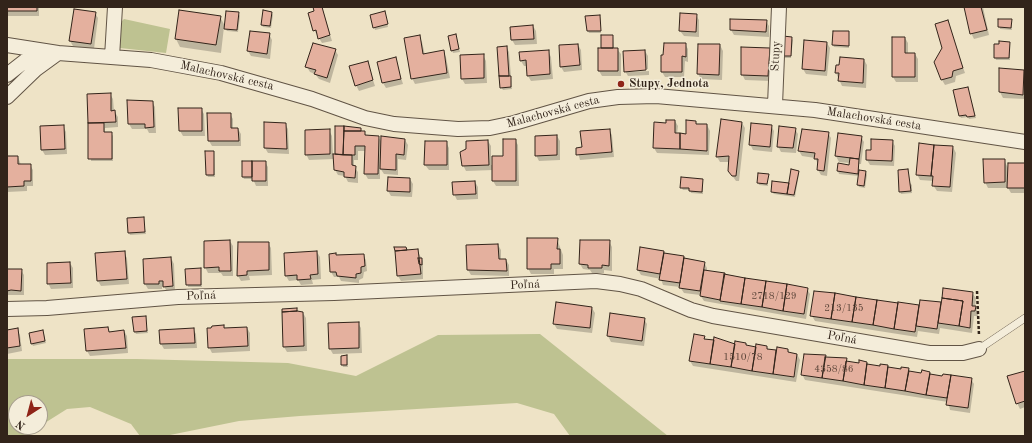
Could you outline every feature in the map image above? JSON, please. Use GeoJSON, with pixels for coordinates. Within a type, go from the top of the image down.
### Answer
{"type":"FeatureCollection","features":[{"type":"Feature","properties":{"kind":"street"},"geometry":{"type":"LineString","coordinates":[[112,57],[115,7]]}},
{"type":"Feature","properties":{"kind":"street","name":"Stupy"},"geometry":{"type":"LineString","coordinates":[[775,105],[779,7]]}},
{"type":"Feature","properties":{"kind":"street","name":"Malachovská cesta"},"geometry":{"type":"LineString","coordinates":[[10,46],[58,53],[151,60],[221,72],[312,99],[365,118],[394,124],[427,127],[490,128],[514,123],[589,101],[618,97],[656,96],[775,105],[1025,142]]}},
{"type":"Feature","properties":{"kind":"street","name":"Malachovská cesta"},"geometry":{"type":"LineString","coordinates":[[10,46],[23,61],[25,78]]}},
{"type":"Feature","properties":{"kind":"street"},"geometry":{"type":"LineString","coordinates":[[7,73],[39,50]]}},
{"type":"Feature","properties":{"kind":"street"},"geometry":{"type":"LineString","coordinates":[[7,97],[25,78],[58,53]]}},
{"type":"Feature","properties":{"kind":"street","name":"Poľná"},"geometry":{"type":"LineString","coordinates":[[7,308],[54,307],[178,297],[334,293],[596,281],[620,284],[641,289],[691,310],[712,316],[929,352],[963,353],[980,349]]}},
{"type":"Feature","properties":{"kind":"lane","name":"Poľná"},"geometry":{"type":"LineString","coordinates":[[980,349],[1025,318]]}},
{"type":"Feature","properties":{"kind":"path"},"geometry":{"type":"LineString","coordinates":[[977,292],[979,331]]}},
{"type":"Feature","properties":{"kind":"green space"},"geometry":{"type":"Polygon","coordinates":[[[124,19],[170,29],[166,53],[120,48],[121,22],[124,19]]]}},
{"type":"Feature","properties":{"kind":"green space"},"geometry":{"type":"Polygon","coordinates":[[[540,334],[668,436],[570,436],[554,414],[517,403],[239,421],[165,436],[140,436],[131,424],[90,407],[67,409],[48,421],[48,395],[8,395],[8,435],[27,435],[7,436],[7,359],[137,359],[288,363],[356,376],[438,335],[540,334]]]}},
{"type":"Feature","properties":{"kind":"building"},"geometry":{"type":"Polygon","coordinates":[[[7,7],[37,7],[37,11],[7,11],[7,7]]]}},
{"type":"Feature","properties":{"kind":"building"},"geometry":{"type":"Polygon","coordinates":[[[313,7],[322,7],[330,35],[318,39],[316,30],[313,31],[308,13],[314,11],[313,7]]]}},
{"type":"Feature","properties":{"kind":"building"},"geometry":{"type":"Polygon","coordinates":[[[964,7],[981,7],[987,30],[970,34],[964,7]]]}},
{"type":"Feature","properties":{"kind":"building"},"geometry":{"type":"Polygon","coordinates":[[[74,9],[96,12],[91,44],[69,41],[74,9]]]}},
{"type":"Feature","properties":{"kind":"building"},"geometry":{"type":"Polygon","coordinates":[[[179,10],[221,16],[216,45],[175,39],[179,10]]]}},
{"type":"Feature","properties":{"kind":"building"},"geometry":{"type":"Polygon","coordinates":[[[263,10],[272,12],[270,26],[261,25],[263,10]]]}},
{"type":"Feature","properties":{"kind":"building"},"geometry":{"type":"Polygon","coordinates":[[[226,11],[239,12],[237,30],[224,29],[226,11]]]}},
{"type":"Feature","properties":{"kind":"building"},"geometry":{"type":"Polygon","coordinates":[[[385,11],[388,24],[373,28],[370,15],[385,11]]]}},
{"type":"Feature","properties":{"kind":"building"},"geometry":{"type":"Polygon","coordinates":[[[680,13],[697,14],[696,32],[679,31],[680,13]]]}},
{"type":"Feature","properties":{"kind":"building"},"geometry":{"type":"Polygon","coordinates":[[[600,15],[601,31],[587,31],[585,16],[600,15]]]}},
{"type":"Feature","properties":{"kind":"building"},"geometry":{"type":"Polygon","coordinates":[[[730,19],[767,20],[766,32],[730,30],[730,19]]]}},
{"type":"Feature","properties":{"kind":"building"},"geometry":{"type":"Polygon","coordinates":[[[998,19],[1012,19],[1011,28],[998,27],[998,19]]]}},
{"type":"Feature","properties":{"kind":"building"},"geometry":{"type":"Polygon","coordinates":[[[948,20],[963,68],[953,71],[952,77],[941,80],[934,62],[942,48],[935,24],[948,20]]]}},
{"type":"Feature","properties":{"kind":"building"},"geometry":{"type":"Polygon","coordinates":[[[533,25],[534,39],[511,40],[510,27],[533,25]]]}},
{"type":"Feature","properties":{"kind":"building"},"geometry":{"type":"Polygon","coordinates":[[[250,31],[270,33],[267,54],[247,51],[250,31]]]}},
{"type":"Feature","properties":{"kind":"building"},"geometry":{"type":"Polygon","coordinates":[[[833,31],[849,31],[849,46],[832,45],[833,31]]]}},
{"type":"Feature","properties":{"kind":"building"},"geometry":{"type":"Polygon","coordinates":[[[456,34],[459,49],[451,51],[448,36],[456,34]]]}},
{"type":"Feature","properties":{"kind":"building"},"geometry":{"type":"Polygon","coordinates":[[[420,35],[423,54],[444,50],[447,73],[411,79],[404,38],[420,35]]]}},
{"type":"Feature","properties":{"kind":"building"},"geometry":{"type":"Polygon","coordinates":[[[601,35],[613,35],[613,48],[601,48],[601,35]]]}},
{"type":"Feature","properties":{"kind":"building"},"geometry":{"type":"Polygon","coordinates":[[[783,36],[792,37],[791,56],[781,56],[783,36]]]}},
{"type":"Feature","properties":{"kind":"building"},"geometry":{"type":"Polygon","coordinates":[[[892,37],[905,37],[905,53],[915,53],[915,77],[892,77],[892,37]]]}},
{"type":"Feature","properties":{"kind":"building"},"geometry":{"type":"Polygon","coordinates":[[[804,40],[827,42],[825,71],[802,69],[804,40]]]}},
{"type":"Feature","properties":{"kind":"building"},"geometry":{"type":"Polygon","coordinates":[[[999,41],[1010,42],[1009,58],[994,58],[994,44],[999,44],[999,41]]]}},
{"type":"Feature","properties":{"kind":"building"},"geometry":{"type":"Polygon","coordinates":[[[313,43],[336,49],[327,78],[314,74],[316,70],[305,67],[313,43]]]}},
{"type":"Feature","properties":{"kind":"building"},"geometry":{"type":"Polygon","coordinates":[[[664,43],[686,43],[686,57],[682,56],[682,72],[661,72],[661,55],[663,55],[664,43]]]}},
{"type":"Feature","properties":{"kind":"building"},"geometry":{"type":"Polygon","coordinates":[[[578,44],[580,65],[560,67],[559,45],[578,44]]]}},
{"type":"Feature","properties":{"kind":"building"},"geometry":{"type":"Polygon","coordinates":[[[698,44],[720,44],[719,75],[697,74],[698,44]]]}},
{"type":"Feature","properties":{"kind":"building"},"geometry":{"type":"Polygon","coordinates":[[[507,46],[509,76],[499,76],[497,47],[507,46]]]}},
{"type":"Feature","properties":{"kind":"building"},"geometry":{"type":"Polygon","coordinates":[[[741,47],[770,48],[768,76],[741,75],[741,47]]]}},
{"type":"Feature","properties":{"kind":"building"},"geometry":{"type":"Polygon","coordinates":[[[598,48],[618,48],[618,71],[598,71],[598,48]]]}},
{"type":"Feature","properties":{"kind":"building"},"geometry":{"type":"Polygon","coordinates":[[[549,50],[550,74],[527,76],[526,60],[520,61],[519,52],[549,50]]]}},
{"type":"Feature","properties":{"kind":"building"},"geometry":{"type":"Polygon","coordinates":[[[645,50],[646,70],[624,72],[623,51],[645,50]]]}},
{"type":"Feature","properties":{"kind":"building"},"geometry":{"type":"Polygon","coordinates":[[[484,54],[484,78],[461,79],[460,55],[484,54]]]}},
{"type":"Feature","properties":{"kind":"building"},"geometry":{"type":"Polygon","coordinates":[[[396,57],[401,79],[382,83],[377,62],[396,57]]]}},
{"type":"Feature","properties":{"kind":"building"},"geometry":{"type":"Polygon","coordinates":[[[840,57],[864,59],[863,83],[838,81],[839,73],[835,73],[836,65],[839,65],[840,57]]]}},
{"type":"Feature","properties":{"kind":"building"},"geometry":{"type":"Polygon","coordinates":[[[368,61],[373,80],[355,86],[349,66],[368,61]]]}},
{"type":"Feature","properties":{"kind":"building"},"geometry":{"type":"Polygon","coordinates":[[[999,68],[1024,70],[1023,95],[999,92],[999,68]]]}},
{"type":"Feature","properties":{"kind":"building"},"geometry":{"type":"Polygon","coordinates":[[[499,76],[511,76],[511,87],[500,88],[499,76]]]}},
{"type":"Feature","properties":{"kind":"building"},"geometry":{"type":"Polygon","coordinates":[[[968,87],[975,116],[959,116],[953,90],[968,87]]]}},
{"type":"Feature","properties":{"kind":"building"},"geometry":{"type":"Polygon","coordinates":[[[111,93],[111,111],[115,110],[116,122],[88,123],[87,94],[111,93]]]}},
{"type":"Feature","properties":{"kind":"building"},"geometry":{"type":"Polygon","coordinates":[[[127,100],[153,101],[154,127],[145,128],[145,124],[128,124],[127,100]]]}},
{"type":"Feature","properties":{"kind":"building"},"geometry":{"type":"Polygon","coordinates":[[[178,108],[202,108],[202,131],[179,131],[178,108]]]}},
{"type":"Feature","properties":{"kind":"building"},"geometry":{"type":"Polygon","coordinates":[[[207,113],[231,113],[231,128],[238,128],[239,141],[208,141],[207,113]]]}},
{"type":"Feature","properties":{"kind":"building"},"geometry":{"type":"Polygon","coordinates":[[[721,119],[742,122],[736,176],[732,176],[728,171],[729,156],[716,157],[721,119]]]}},
{"type":"Feature","properties":{"kind":"building"},"geometry":{"type":"Polygon","coordinates":[[[666,120],[675,120],[675,133],[680,133],[680,149],[653,148],[654,122],[666,123],[666,120]]]}},
{"type":"Feature","properties":{"kind":"building"},"geometry":{"type":"Polygon","coordinates":[[[686,120],[696,121],[696,124],[707,124],[707,151],[680,149],[680,133],[686,134],[686,120]]]}},
{"type":"Feature","properties":{"kind":"building"},"geometry":{"type":"Polygon","coordinates":[[[264,122],[286,123],[287,149],[264,148],[264,122]]]}},
{"type":"Feature","properties":{"kind":"building"},"geometry":{"type":"Polygon","coordinates":[[[88,123],[104,123],[104,132],[112,132],[112,159],[88,159],[88,123]]]}},
{"type":"Feature","properties":{"kind":"building"},"geometry":{"type":"Polygon","coordinates":[[[751,123],[772,125],[770,147],[749,145],[751,123]]]}},
{"type":"Feature","properties":{"kind":"building"},"geometry":{"type":"Polygon","coordinates":[[[64,125],[65,149],[41,150],[40,126],[64,125]]]}},
{"type":"Feature","properties":{"kind":"building"},"geometry":{"type":"Polygon","coordinates":[[[335,126],[344,126],[343,155],[335,154],[335,126]]]}},
{"type":"Feature","properties":{"kind":"building"},"geometry":{"type":"Polygon","coordinates":[[[344,126],[361,128],[361,131],[344,131],[344,126]]]}},
{"type":"Feature","properties":{"kind":"building"},"geometry":{"type":"Polygon","coordinates":[[[779,126],[796,128],[793,148],[777,147],[779,126]]]}},
{"type":"Feature","properties":{"kind":"building"},"geometry":{"type":"Polygon","coordinates":[[[330,129],[330,154],[305,155],[305,130],[330,129]]]}},
{"type":"Feature","properties":{"kind":"building"},"geometry":{"type":"Polygon","coordinates":[[[610,129],[612,152],[576,155],[576,148],[582,147],[580,131],[610,129]]]}},
{"type":"Feature","properties":{"kind":"building"},"geometry":{"type":"Polygon","coordinates":[[[802,129],[829,132],[824,171],[817,170],[818,159],[814,159],[815,153],[798,151],[802,129]]]}},
{"type":"Feature","properties":{"kind":"building"},"geometry":{"type":"Polygon","coordinates":[[[344,131],[365,131],[365,135],[379,136],[378,174],[364,174],[365,146],[355,146],[355,155],[343,155],[344,131]]]}},
{"type":"Feature","properties":{"kind":"building"},"geometry":{"type":"Polygon","coordinates":[[[838,133],[862,136],[859,159],[835,156],[838,133]]]}},
{"type":"Feature","properties":{"kind":"building"},"geometry":{"type":"Polygon","coordinates":[[[557,135],[557,155],[535,156],[535,136],[557,135]]]}},
{"type":"Feature","properties":{"kind":"building"},"geometry":{"type":"Polygon","coordinates":[[[381,136],[405,139],[404,155],[396,154],[396,170],[380,169],[381,136]]]}},
{"type":"Feature","properties":{"kind":"building"},"geometry":{"type":"Polygon","coordinates":[[[503,139],[516,139],[516,181],[492,181],[492,156],[503,156],[503,139]]]}},
{"type":"Feature","properties":{"kind":"building"},"geometry":{"type":"Polygon","coordinates":[[[871,139],[893,140],[892,161],[866,160],[866,150],[871,150],[871,139]]]}},
{"type":"Feature","properties":{"kind":"building"},"geometry":{"type":"Polygon","coordinates":[[[488,140],[489,165],[462,166],[460,152],[466,149],[466,141],[488,140]]]}},
{"type":"Feature","properties":{"kind":"building"},"geometry":{"type":"Polygon","coordinates":[[[425,141],[447,141],[447,165],[424,165],[425,141]]]}},
{"type":"Feature","properties":{"kind":"building"},"geometry":{"type":"Polygon","coordinates":[[[919,143],[934,145],[931,176],[916,175],[919,143]]]}},
{"type":"Feature","properties":{"kind":"building"},"geometry":{"type":"Polygon","coordinates":[[[934,145],[953,146],[950,187],[932,186],[933,176],[931,176],[934,145]]]}},
{"type":"Feature","properties":{"kind":"building"},"geometry":{"type":"Polygon","coordinates":[[[205,151],[214,151],[214,175],[206,175],[205,151]]]}},
{"type":"Feature","properties":{"kind":"building"},"geometry":{"type":"Polygon","coordinates":[[[333,154],[352,155],[352,165],[356,166],[355,178],[344,177],[344,172],[334,170],[333,154]]]}},
{"type":"Feature","properties":{"kind":"building"},"geometry":{"type":"Polygon","coordinates":[[[7,156],[18,156],[18,164],[31,164],[31,181],[24,181],[24,186],[7,187],[7,156]]]}},
{"type":"Feature","properties":{"kind":"building"},"geometry":{"type":"Polygon","coordinates":[[[850,158],[859,159],[858,174],[837,171],[838,163],[849,165],[850,158]]]}},
{"type":"Feature","properties":{"kind":"building"},"geometry":{"type":"Polygon","coordinates":[[[983,159],[1005,159],[1005,182],[984,183],[983,159]]]}},
{"type":"Feature","properties":{"kind":"building"},"geometry":{"type":"Polygon","coordinates":[[[242,161],[252,161],[252,177],[242,177],[242,161]]]}},
{"type":"Feature","properties":{"kind":"building"},"geometry":{"type":"Polygon","coordinates":[[[252,161],[266,161],[266,181],[252,181],[252,161]]]}},
{"type":"Feature","properties":{"kind":"building"},"geometry":{"type":"Polygon","coordinates":[[[1008,163],[1025,163],[1025,188],[1007,188],[1008,163]]]}},
{"type":"Feature","properties":{"kind":"building"},"geometry":{"type":"Polygon","coordinates":[[[791,169],[799,171],[794,195],[787,194],[791,169]]]}},
{"type":"Feature","properties":{"kind":"building"},"geometry":{"type":"Polygon","coordinates":[[[908,169],[911,191],[899,192],[898,170],[908,169]]]}},
{"type":"Feature","properties":{"kind":"building"},"geometry":{"type":"Polygon","coordinates":[[[859,170],[866,171],[864,186],[857,185],[859,170]]]}},
{"type":"Feature","properties":{"kind":"building"},"geometry":{"type":"Polygon","coordinates":[[[758,173],[769,174],[767,184],[757,183],[758,173]]]}},
{"type":"Feature","properties":{"kind":"building"},"geometry":{"type":"Polygon","coordinates":[[[388,177],[410,178],[410,192],[387,191],[388,177]]]}},
{"type":"Feature","properties":{"kind":"building"},"geometry":{"type":"Polygon","coordinates":[[[681,177],[703,179],[702,192],[689,191],[689,188],[680,188],[681,177]]]}},
{"type":"Feature","properties":{"kind":"building"},"geometry":{"type":"Polygon","coordinates":[[[475,181],[476,194],[453,195],[452,182],[475,181]]]}},
{"type":"Feature","properties":{"kind":"building"},"geometry":{"type":"Polygon","coordinates":[[[772,181],[789,183],[787,194],[771,192],[772,181]]]}},
{"type":"Feature","properties":{"kind":"building"},"geometry":{"type":"Polygon","coordinates":[[[144,217],[145,232],[128,233],[127,218],[144,217]]]}},
{"type":"Feature","properties":{"kind":"building"},"geometry":{"type":"Polygon","coordinates":[[[527,238],[558,238],[557,249],[560,249],[560,264],[551,264],[551,269],[527,269],[527,238]]]}},
{"type":"Feature","properties":{"kind":"building"},"geometry":{"type":"Polygon","coordinates":[[[230,240],[231,271],[219,271],[219,267],[204,268],[204,241],[230,240]]]}},
{"type":"Feature","properties":{"kind":"building"},"geometry":{"type":"Polygon","coordinates":[[[580,240],[610,240],[609,266],[602,265],[602,268],[588,268],[588,265],[579,264],[580,240]]]}},
{"type":"Feature","properties":{"kind":"building"},"geometry":{"type":"Polygon","coordinates":[[[238,242],[269,242],[269,270],[247,271],[247,275],[237,276],[238,242]]]}},
{"type":"Feature","properties":{"kind":"building"},"geometry":{"type":"Polygon","coordinates":[[[498,244],[499,259],[506,259],[507,271],[467,270],[466,245],[498,244]]]}},
{"type":"Feature","properties":{"kind":"building"},"geometry":{"type":"Polygon","coordinates":[[[394,247],[406,247],[407,250],[395,251],[394,247]]]}},
{"type":"Feature","properties":{"kind":"building"},"geometry":{"type":"Polygon","coordinates":[[[640,247],[664,251],[660,274],[637,270],[640,247]]]}},
{"type":"Feature","properties":{"kind":"building"},"geometry":{"type":"Polygon","coordinates":[[[418,249],[421,274],[397,276],[395,251],[418,249]]]}},
{"type":"Feature","properties":{"kind":"building"},"geometry":{"type":"Polygon","coordinates":[[[125,251],[127,279],[97,281],[95,253],[125,251]]]}},
{"type":"Feature","properties":{"kind":"building"},"geometry":{"type":"Polygon","coordinates":[[[317,251],[318,274],[310,275],[311,279],[297,280],[297,275],[285,276],[284,253],[317,251]]]}},
{"type":"Feature","properties":{"kind":"building"},"geometry":{"type":"Polygon","coordinates":[[[336,253],[336,255],[364,254],[365,266],[361,267],[361,273],[356,274],[356,278],[337,276],[336,272],[330,272],[329,254],[336,253]]]}},
{"type":"Feature","properties":{"kind":"building"},"geometry":{"type":"Polygon","coordinates":[[[664,253],[684,256],[680,283],[659,280],[664,253]]]}},
{"type":"Feature","properties":{"kind":"building"},"geometry":{"type":"Polygon","coordinates":[[[171,257],[173,286],[163,287],[163,281],[159,281],[159,284],[144,284],[143,259],[171,257]]]}},
{"type":"Feature","properties":{"kind":"building"},"geometry":{"type":"Polygon","coordinates":[[[418,258],[422,258],[422,265],[419,264],[418,258]]]}},
{"type":"Feature","properties":{"kind":"building"},"geometry":{"type":"Polygon","coordinates":[[[684,258],[705,262],[700,291],[679,288],[684,258]]]}},
{"type":"Feature","properties":{"kind":"building"},"geometry":{"type":"Polygon","coordinates":[[[70,262],[71,283],[47,284],[47,263],[70,262]]]}},
{"type":"Feature","properties":{"kind":"building"},"geometry":{"type":"Polygon","coordinates":[[[201,268],[201,285],[186,285],[185,269],[201,268]]]}},
{"type":"Feature","properties":{"kind":"building"},"geometry":{"type":"Polygon","coordinates":[[[7,269],[22,269],[21,291],[7,291],[7,269]]]}},
{"type":"Feature","properties":{"kind":"building"},"geometry":{"type":"Polygon","coordinates":[[[704,270],[725,273],[720,300],[700,296],[704,270]]]}},
{"type":"Feature","properties":{"kind":"building"},"geometry":{"type":"Polygon","coordinates":[[[724,274],[745,278],[741,304],[720,301],[724,274]]]}},
{"type":"Feature","properties":{"kind":"building"},"geometry":{"type":"Polygon","coordinates":[[[745,278],[766,281],[762,307],[741,304],[745,278]]]}},
{"type":"Feature","properties":{"kind":"building"},"geometry":{"type":"Polygon","coordinates":[[[766,281],[787,284],[783,311],[762,307],[766,281]]]}},
{"type":"Feature","properties":{"kind":"building"},"geometry":{"type":"Polygon","coordinates":[[[787,284],[808,288],[804,314],[783,311],[787,284]]]}},
{"type":"Feature","properties":{"kind":"building"},"geometry":{"type":"Polygon","coordinates":[[[943,288],[973,292],[972,306],[976,306],[975,311],[971,311],[970,328],[959,326],[963,301],[942,298],[943,288]]]}},
{"type":"Feature","properties":{"kind":"building"},"geometry":{"type":"Polygon","coordinates":[[[814,291],[835,293],[831,319],[810,316],[814,291]]]}},
{"type":"Feature","properties":{"kind":"building"},"geometry":{"type":"Polygon","coordinates":[[[835,293],[856,297],[852,322],[831,319],[835,293]]]}},
{"type":"Feature","properties":{"kind":"building"},"geometry":{"type":"Polygon","coordinates":[[[856,297],[877,300],[873,325],[852,322],[856,297]]]}},
{"type":"Feature","properties":{"kind":"building"},"geometry":{"type":"Polygon","coordinates":[[[942,298],[963,301],[959,326],[938,323],[942,298]]]}},
{"type":"Feature","properties":{"kind":"building"},"geometry":{"type":"Polygon","coordinates":[[[877,300],[898,303],[894,329],[873,325],[877,300]]]}},
{"type":"Feature","properties":{"kind":"building"},"geometry":{"type":"Polygon","coordinates":[[[920,300],[941,302],[937,329],[916,326],[920,300]]]}},
{"type":"Feature","properties":{"kind":"building"},"geometry":{"type":"Polygon","coordinates":[[[556,302],[592,307],[590,328],[553,324],[556,302]]]}},
{"type":"Feature","properties":{"kind":"building"},"geometry":{"type":"Polygon","coordinates":[[[898,302],[919,305],[915,332],[894,329],[898,302]]]}},
{"type":"Feature","properties":{"kind":"building"},"geometry":{"type":"Polygon","coordinates":[[[297,308],[297,311],[282,312],[282,309],[297,308]]]}},
{"type":"Feature","properties":{"kind":"building"},"geometry":{"type":"Polygon","coordinates":[[[282,312],[303,312],[304,346],[283,347],[282,312]]]}},
{"type":"Feature","properties":{"kind":"building"},"geometry":{"type":"Polygon","coordinates":[[[610,313],[645,318],[642,341],[607,336],[610,313]]]}},
{"type":"Feature","properties":{"kind":"building"},"geometry":{"type":"Polygon","coordinates":[[[146,316],[147,331],[134,332],[132,317],[146,316]]]}},
{"type":"Feature","properties":{"kind":"building"},"geometry":{"type":"Polygon","coordinates":[[[359,322],[359,348],[329,349],[328,323],[359,322]]]}},
{"type":"Feature","properties":{"kind":"building"},"geometry":{"type":"Polygon","coordinates":[[[224,325],[224,328],[247,327],[248,346],[208,348],[207,328],[224,325]]]}},
{"type":"Feature","properties":{"kind":"building"},"geometry":{"type":"Polygon","coordinates":[[[108,327],[109,332],[124,330],[126,348],[86,351],[84,329],[108,327]]]}},
{"type":"Feature","properties":{"kind":"building"},"geometry":{"type":"Polygon","coordinates":[[[18,328],[20,346],[7,348],[7,330],[18,328]]]}},
{"type":"Feature","properties":{"kind":"building"},"geometry":{"type":"Polygon","coordinates":[[[194,328],[195,343],[160,344],[159,330],[194,328]]]}},
{"type":"Feature","properties":{"kind":"building"},"geometry":{"type":"Polygon","coordinates":[[[43,330],[45,341],[31,344],[29,333],[43,330]]]}},
{"type":"Feature","properties":{"kind":"building"},"geometry":{"type":"Polygon","coordinates":[[[694,334],[705,336],[704,339],[714,340],[710,364],[689,361],[694,334]]]}},
{"type":"Feature","properties":{"kind":"building"},"geometry":{"type":"Polygon","coordinates":[[[714,337],[735,344],[731,367],[710,364],[714,337]]]}},
{"type":"Feature","properties":{"kind":"building"},"geometry":{"type":"Polygon","coordinates":[[[735,341],[756,347],[752,371],[731,367],[735,341]]]}},
{"type":"Feature","properties":{"kind":"building"},"geometry":{"type":"Polygon","coordinates":[[[756,344],[767,346],[767,349],[776,350],[773,374],[752,371],[756,344]]]}},
{"type":"Feature","properties":{"kind":"building"},"geometry":{"type":"Polygon","coordinates":[[[777,347],[788,349],[788,352],[797,354],[794,377],[773,374],[777,347]]]}},
{"type":"Feature","properties":{"kind":"building"},"geometry":{"type":"Polygon","coordinates":[[[804,354],[826,355],[822,378],[801,375],[804,354]]]}},
{"type":"Feature","properties":{"kind":"building"},"geometry":{"type":"Polygon","coordinates":[[[347,355],[347,365],[341,365],[341,356],[347,355]]]}},
{"type":"Feature","properties":{"kind":"building"},"geometry":{"type":"Polygon","coordinates":[[[825,357],[847,358],[843,381],[822,378],[825,357]]]}},
{"type":"Feature","properties":{"kind":"building"},"geometry":{"type":"Polygon","coordinates":[[[859,360],[867,362],[864,385],[843,381],[846,361],[859,363],[859,360]]]}},
{"type":"Feature","properties":{"kind":"building"},"geometry":{"type":"Polygon","coordinates":[[[867,364],[880,366],[880,364],[888,365],[885,388],[864,385],[867,364]]]}},
{"type":"Feature","properties":{"kind":"building"},"geometry":{"type":"Polygon","coordinates":[[[888,367],[901,369],[901,367],[909,368],[905,391],[885,388],[888,367]]]}},
{"type":"Feature","properties":{"kind":"building"},"geometry":{"type":"Polygon","coordinates":[[[922,370],[930,372],[926,395],[905,391],[909,371],[921,373],[922,370]]]}},
{"type":"Feature","properties":{"kind":"building"},"geometry":{"type":"Polygon","coordinates":[[[1025,371],[1025,401],[1016,404],[1007,376],[1025,371]]]}},
{"type":"Feature","properties":{"kind":"building"},"geometry":{"type":"Polygon","coordinates":[[[930,374],[942,376],[943,374],[951,375],[947,398],[926,395],[930,374]]]}},
{"type":"Feature","properties":{"kind":"building"},"geometry":{"type":"Polygon","coordinates":[[[951,375],[972,378],[968,408],[946,405],[951,375]]]}},
{"type":"Feature","properties":{"kind":"place","name":"Stupy, Jednota"},"geometry":{"type":"Point","coordinates":[621,84]}}]}
